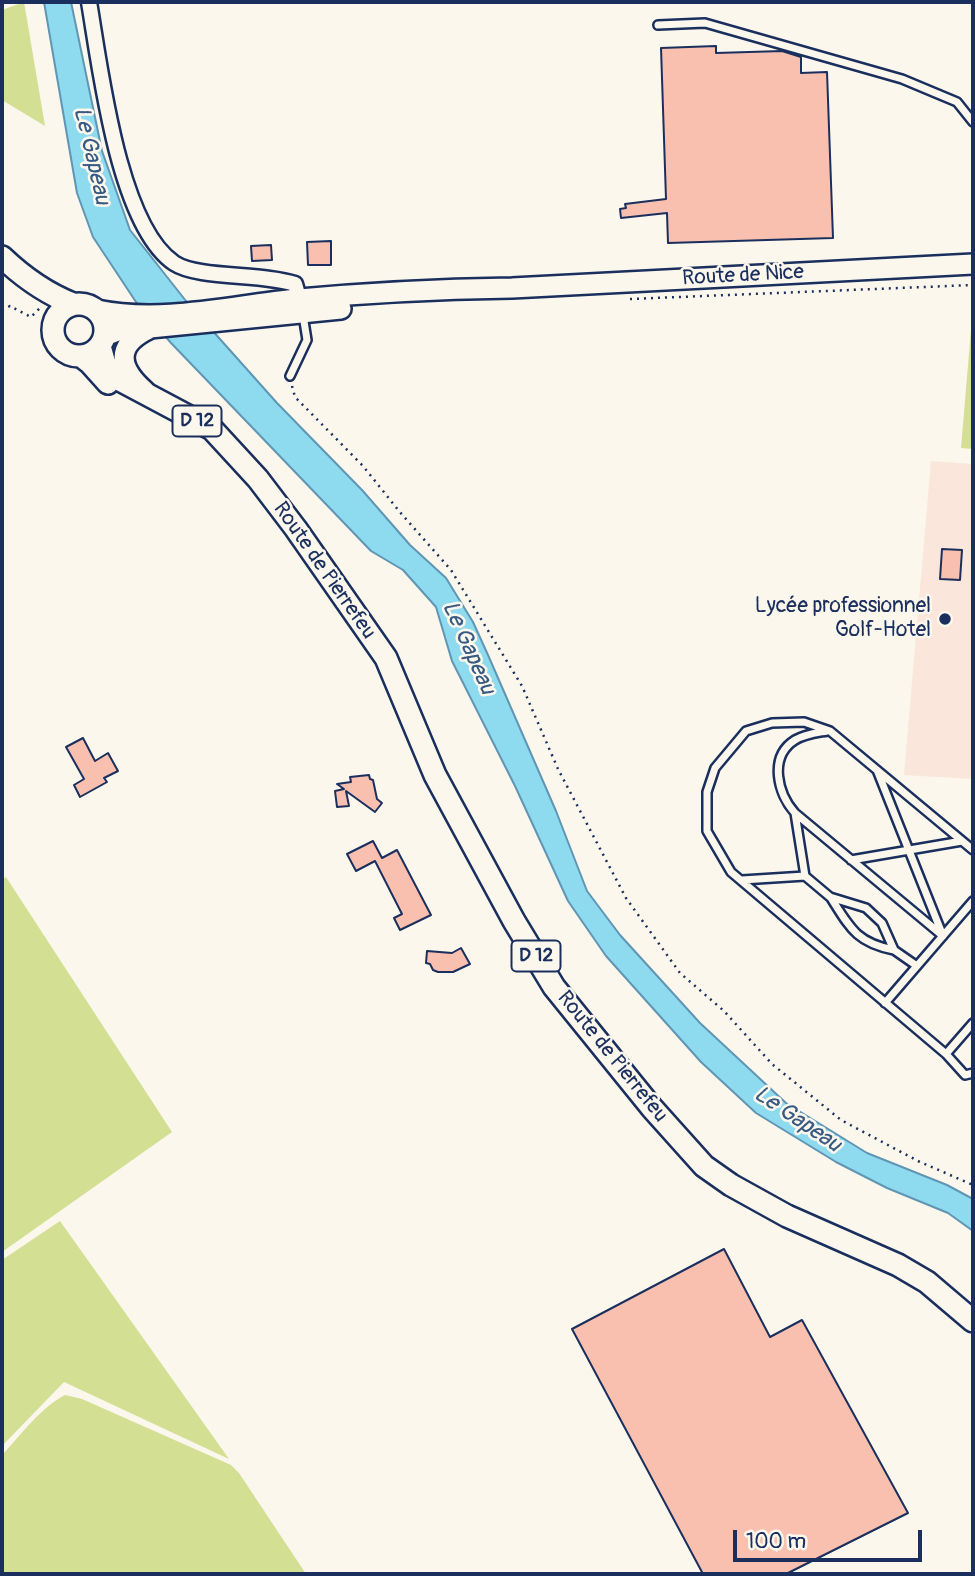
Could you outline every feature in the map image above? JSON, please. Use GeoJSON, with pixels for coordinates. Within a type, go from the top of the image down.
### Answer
{"type":"FeatureCollection","features":[{"type":"Feature","properties":{"kind":"main road"},"geometry":{"type":"LineString","coordinates":[[2,257],[25,278],[52,295],[73,304],[90,306],[143,322]]}},
{"type":"Feature","properties":{"kind":"main road","name":"Route de Nice"},"geometry":{"type":"LineString","coordinates":[[143,322],[301,307],[448,299],[512,288],[973,264]]}},
{"type":"Feature","properties":{"kind":"main road"},"geometry":{"type":"LineString","coordinates":[[25,278],[48,314],[53,335],[66,353],[88,355],[102,341],[143,322]]}},
{"type":"Feature","properties":{"kind":"main road"},"geometry":{"type":"LineString","coordinates":[[48,314],[73,304]]}},
{"type":"Feature","properties":{"kind":"main road"},"geometry":{"type":"LineString","coordinates":[[97,310],[104,322],[102,341],[109,371],[117,379],[147,393]]}},
{"type":"Feature","properties":{"kind":"main road"},"geometry":{"type":"LineString","coordinates":[[143,322],[128,343],[124,354],[126,370],[147,393]]}},
{"type":"Feature","properties":{"kind":"main road"},"geometry":{"type":"LineString","coordinates":[[81,356],[114,389],[194,429],[240,459]]}},
{"type":"Feature","properties":{"kind":"main road","name":"D 12"},"geometry":{"type":"LineString","coordinates":[[147,393],[212,429],[240,459]]}},
{"type":"Feature","properties":{"kind":"main road","name":"Route de Pierrefeu"},"geometry":{"type":"LineString","coordinates":[[240,459],[296,529],[386,658],[435,775],[514,922],[554,987],[652,1108],[704,1166],[731,1185],[787,1216],[898,1265],[927,1282],[973,1321]]}},
{"type":"Feature","properties":{"kind":"street"},"geometry":{"type":"LineString","coordinates":[[89,2],[114,144],[131,196],[151,239],[173,263],[192,271],[278,278],[295,284],[301,307]]}},
{"type":"Feature","properties":{"kind":"lane"},"geometry":{"type":"LineString","coordinates":[[658,25],[705,23],[902,79],[957,102],[973,122]]}},
{"type":"Feature","properties":{"kind":"lane"},"geometry":{"type":"LineString","coordinates":[[290,376],[307,340],[301,307]]}},
{"type":"Feature","properties":{"kind":"lane"},"geometry":{"type":"LineString","coordinates":[[973,850],[830,731],[804,722],[772,723],[747,731],[715,768],[707,792],[707,831],[731,872],[946,1054],[965,1075],[973,1073]]}},
{"type":"Feature","properties":{"kind":"lane"},"geometry":{"type":"LineString","coordinates":[[830,731],[811,733],[793,741],[781,757],[777,774],[786,803],[943,936]]}},
{"type":"Feature","properties":{"kind":"lane"},"geometry":{"type":"LineString","coordinates":[[877,770],[943,936]]}},
{"type":"Feature","properties":{"kind":"lane"},"geometry":{"type":"LineString","coordinates":[[795,813],[805,876],[830,897],[859,938],[876,947],[894,950],[917,966]]}},
{"type":"Feature","properties":{"kind":"lane"},"geometry":{"type":"LineString","coordinates":[[851,860],[962,841]]}},
{"type":"Feature","properties":{"kind":"lane"},"geometry":{"type":"LineString","coordinates":[[741,880],[805,876]]}},
{"type":"Feature","properties":{"kind":"lane"},"geometry":{"type":"LineString","coordinates":[[830,897],[866,908],[882,923],[894,950]]}},
{"type":"Feature","properties":{"kind":"lane"},"geometry":{"type":"LineString","coordinates":[[885,1003],[973,901]]}},
{"type":"Feature","properties":{"kind":"lane"},"geometry":{"type":"LineString","coordinates":[[946,1054],[973,1023]]}},
{"type":"Feature","properties":{"kind":"path"},"geometry":{"type":"LineString","coordinates":[[628,299],[973,285]]}},
{"type":"Feature","properties":{"kind":"path"},"geometry":{"type":"LineString","coordinates":[[2,310],[10,306],[31,317],[48,314]]}},
{"type":"Feature","properties":{"kind":"path"},"geometry":{"type":"LineString","coordinates":[[290,376],[295,397],[363,466],[451,569],[522,687],[558,769],[626,898],[680,973],[724,1011],[772,1065],[841,1120],[918,1161],[973,1185]]}},
{"type":"Feature","properties":{"kind":"shaded area","name":"Lycée professionnel Golf-Hotel"},"geometry":{"type":"Polygon","coordinates":[[[931,461],[973,464],[973,779],[904,775],[931,461]]]}},
{"type":"Feature","properties":{"kind":"green space"},"geometry":{"type":"Polygon","coordinates":[[[24,2],[45,126],[2,100],[2,10],[24,2]]]}},
{"type":"Feature","properties":{"kind":"green space"},"geometry":{"type":"Polygon","coordinates":[[[973,318],[973,449],[961,448],[973,318]]]}},
{"type":"Feature","properties":{"kind":"green space"},"geometry":{"type":"Polygon","coordinates":[[[6,877],[172,1132],[2,1252],[2,880],[6,877]]]}},
{"type":"Feature","properties":{"kind":"green space"},"geometry":{"type":"Polygon","coordinates":[[[60,1221],[229,1459],[64,1382],[2,1446],[2,1260],[60,1221]]]}},
{"type":"Feature","properties":{"kind":"green space"},"geometry":{"type":"Polygon","coordinates":[[[65,1395],[82,1399],[231,1465],[306,1574],[2,1574],[2,1455],[39,1414],[65,1395]]]}},
{"type":"Feature","properties":{"kind":"water","name":"Le Gapeau"},"geometry":{"type":"Polygon","coordinates":[[[44,2],[71,2],[102,151],[130,230],[186,301],[277,403],[362,490],[410,545],[446,578],[473,622],[488,655],[556,811],[587,891],[620,935],[700,1023],[786,1103],[867,1153],[947,1185],[973,1199],[973,1231],[948,1213],[887,1188],[836,1162],[756,1113],[701,1062],[606,956],[568,901],[515,786],[452,661],[436,607],[403,570],[371,551],[171,343],[136,302],[93,237],[77,193],[44,2]]]}},
{"type":"Feature","properties":{"kind":"building"},"geometry":{"type":"Polygon","coordinates":[[[716,46],[716,53],[782,51],[801,57],[801,73],[827,72],[833,238],[668,243],[667,213],[621,218],[620,209],[626,208],[625,204],[666,199],[661,48],[716,46]]]}},
{"type":"Feature","properties":{"kind":"building"},"geometry":{"type":"Polygon","coordinates":[[[331,241],[331,265],[308,265],[307,242],[331,241]]]}},
{"type":"Feature","properties":{"kind":"building"},"geometry":{"type":"Polygon","coordinates":[[[271,245],[272,260],[252,261],[251,246],[271,245]]]}},
{"type":"Feature","properties":{"kind":"building"},"geometry":{"type":"Polygon","coordinates":[[[942,549],[962,550],[960,580],[940,579],[942,549]]]}},
{"type":"Feature","properties":{"kind":"building"},"geometry":{"type":"Polygon","coordinates":[[[83,738],[95,761],[108,753],[118,771],[104,778],[107,782],[80,797],[74,785],[84,779],[66,747],[83,738]]]}},
{"type":"Feature","properties":{"kind":"building"},"geometry":{"type":"Polygon","coordinates":[[[369,775],[373,780],[377,799],[382,803],[375,812],[346,791],[349,806],[337,807],[335,791],[344,789],[337,784],[351,782],[350,777],[369,775]]]}},
{"type":"Feature","properties":{"kind":"building"},"geometry":{"type":"Polygon","coordinates":[[[373,841],[382,858],[397,850],[431,915],[400,930],[394,918],[402,914],[375,861],[356,871],[347,854],[373,841]]]}},
{"type":"Feature","properties":{"kind":"building"},"geometry":{"type":"Polygon","coordinates":[[[461,948],[470,964],[453,972],[438,972],[426,963],[427,951],[452,953],[461,948]]]}},
{"type":"Feature","properties":{"kind":"building"},"geometry":{"type":"Polygon","coordinates":[[[724,1249],[770,1337],[802,1320],[908,1513],[786,1574],[703,1574],[572,1329],[724,1249]]]}},
{"type":"Feature","properties":{"kind":"place","name":"Lycée professionnel Golf-Hotel"},"geometry":{"type":"Point","coordinates":[945,619]}}]}
